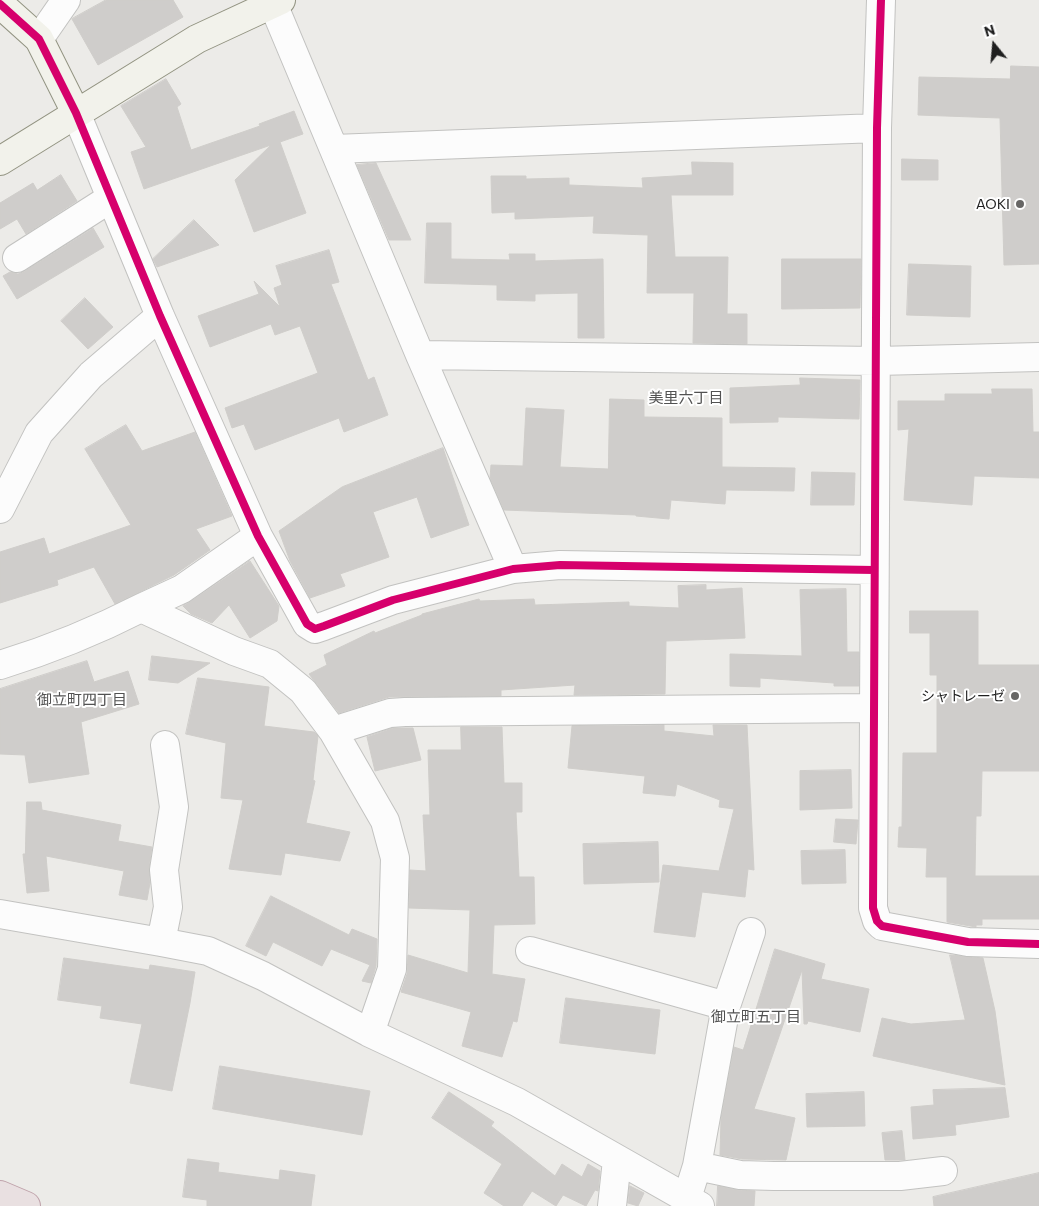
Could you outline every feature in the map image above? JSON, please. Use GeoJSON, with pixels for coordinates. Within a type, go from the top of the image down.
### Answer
{"type":"FeatureCollection","features":[{"type":"Feature","properties":{"kind":"highway"},"geometry":{"type":"LineString","coordinates":[[0,1195],[26,1206]]}},
{"type":"Feature","properties":{"kind":"street"},"geometry":{"type":"LineString","coordinates":[[39,39],[66,0]]}},
{"type":"Feature","properties":{"kind":"street"},"geometry":{"type":"LineString","coordinates":[[881,0],[877,128],[873,908],[877,921],[882,926],[968,942],[1039,944]]}},
{"type":"Feature","properties":{"kind":"street"},"geometry":{"type":"LineString","coordinates":[[0,160],[197,39],[277,2],[334,149],[513,570]]}},
{"type":"Feature","properties":{"kind":"street"},"geometry":{"type":"LineString","coordinates":[[0,4],[39,39],[76,113],[160,316],[258,536],[307,624],[315,629],[393,600],[513,570],[560,565],[874,570]]}},
{"type":"Feature","properties":{"kind":"street"},"geometry":{"type":"LineString","coordinates":[[334,149],[877,128]]}},
{"type":"Feature","properties":{"kind":"street"},"geometry":{"type":"LineString","coordinates":[[17,258],[111,198]]}},
{"type":"Feature","properties":{"kind":"street"},"geometry":{"type":"LineString","coordinates":[[0,509],[39,433],[91,374],[160,316]]}},
{"type":"Feature","properties":{"kind":"street"},"geometry":{"type":"LineString","coordinates":[[420,355],[877,361],[1039,357]]}},
{"type":"Feature","properties":{"kind":"street"},"geometry":{"type":"LineString","coordinates":[[0,665],[29,656],[105,626],[182,589],[258,536]]}},
{"type":"Feature","properties":{"kind":"street"},"geometry":{"type":"LineString","coordinates":[[141,608],[234,651],[270,664],[303,691],[333,731],[386,821],[395,858],[392,969],[370,1032]]}},
{"type":"Feature","properties":{"kind":"street"},"geometry":{"type":"LineString","coordinates":[[333,731],[390,713],[405,712],[873,708]]}},
{"type":"Feature","properties":{"kind":"street"},"geometry":{"type":"LineString","coordinates":[[162,942],[168,907],[164,870],[174,807],[165,745]]}},
{"type":"Feature","properties":{"kind":"street"},"geometry":{"type":"LineString","coordinates":[[0,914],[208,951],[263,976],[370,1032],[517,1102],[694,1202],[697,1166],[726,1006],[751,932]]}},
{"type":"Feature","properties":{"kind":"street"},"geometry":{"type":"LineString","coordinates":[[530,951],[642,984],[726,1006]]}},
{"type":"Feature","properties":{"kind":"street"},"geometry":{"type":"LineString","coordinates":[[612,1206],[618,1160]]}},
{"type":"Feature","properties":{"kind":"street"},"geometry":{"type":"LineString","coordinates":[[697,1166],[740,1175],[774,1176],[900,1176],[943,1171]]}},
{"type":"Feature","properties":{"kind":"building"},"geometry":{"type":"Polygon","coordinates":[[[106,0],[173,0],[183,17],[98,65],[72,19],[106,0]]]}},
{"type":"Feature","properties":{"kind":"building"},"geometry":{"type":"Polygon","coordinates":[[[1011,66],[1039,67],[1039,264],[1004,265],[1000,118],[918,115],[919,77],[1010,79],[1011,66]]]}},
{"type":"Feature","properties":{"kind":"building"},"geometry":{"type":"Polygon","coordinates":[[[166,79],[181,104],[177,107],[191,150],[260,126],[259,124],[294,111],[303,134],[280,142],[306,213],[254,232],[235,180],[271,145],[144,189],[131,152],[146,147],[121,106],[166,79]]]}},
{"type":"Feature","properties":{"kind":"building"},"geometry":{"type":"Polygon","coordinates":[[[902,159],[938,160],[938,180],[902,180],[902,159]]]}},
{"type":"Feature","properties":{"kind":"building"},"geometry":{"type":"Polygon","coordinates":[[[692,162],[733,163],[733,195],[671,195],[675,257],[728,257],[727,314],[747,314],[747,344],[693,343],[694,293],[647,293],[648,235],[593,233],[594,216],[515,219],[515,212],[492,213],[491,176],[526,176],[526,179],[569,178],[569,185],[643,188],[642,178],[692,175],[692,162]]]}},
{"type":"Feature","properties":{"kind":"building"},"geometry":{"type":"Polygon","coordinates":[[[376,163],[411,240],[389,240],[357,165],[376,163]]]}},
{"type":"Feature","properties":{"kind":"building"},"geometry":{"type":"Polygon","coordinates":[[[61,175],[77,201],[26,234],[17,219],[0,229],[0,203],[33,183],[37,190],[61,175]]]}},
{"type":"Feature","properties":{"kind":"building"},"geometry":{"type":"Polygon","coordinates":[[[194,220],[219,245],[157,267],[153,259],[194,220]]]}},
{"type":"Feature","properties":{"kind":"building"},"geometry":{"type":"Polygon","coordinates":[[[427,223],[451,223],[451,259],[510,260],[509,254],[535,254],[535,261],[603,259],[604,338],[578,338],[578,293],[535,294],[535,301],[497,300],[497,285],[425,283],[427,223]]]}},
{"type":"Feature","properties":{"kind":"building"},"geometry":{"type":"Polygon","coordinates":[[[93,228],[104,247],[17,299],[3,276],[10,272],[18,274],[25,271],[93,228]]]}},
{"type":"Feature","properties":{"kind":"building"},"geometry":{"type":"Polygon","coordinates":[[[329,250],[339,282],[331,284],[368,380],[374,377],[388,415],[344,432],[339,418],[255,450],[244,424],[232,428],[225,408],[318,373],[300,326],[275,335],[271,324],[210,347],[198,316],[259,294],[254,281],[280,307],[274,288],[282,285],[276,266],[329,250]]]}},
{"type":"Feature","properties":{"kind":"building"},"geometry":{"type":"Polygon","coordinates":[[[782,259],[861,259],[860,308],[782,309],[782,259]]]}},
{"type":"Feature","properties":{"kind":"building"},"geometry":{"type":"Polygon","coordinates":[[[909,264],[971,266],[970,317],[907,315],[909,264]]]}},
{"type":"Feature","properties":{"kind":"building"},"geometry":{"type":"Polygon","coordinates":[[[85,298],[113,327],[88,349],[61,321],[85,298]]]}},
{"type":"Feature","properties":{"kind":"building"},"geometry":{"type":"Polygon","coordinates":[[[800,378],[860,380],[859,419],[778,417],[778,422],[730,423],[730,388],[800,385],[800,378]]]}},
{"type":"Feature","properties":{"kind":"building"},"geometry":{"type":"Polygon","coordinates":[[[992,389],[1032,389],[1033,432],[1039,432],[1039,478],[974,476],[972,505],[904,500],[909,429],[898,430],[898,401],[945,401],[945,394],[992,394],[992,389]]]}},
{"type":"Feature","properties":{"kind":"building"},"geometry":{"type":"Polygon","coordinates":[[[610,399],[644,400],[644,417],[722,418],[722,467],[795,468],[794,491],[726,490],[725,504],[671,500],[669,519],[636,515],[504,510],[490,478],[491,465],[523,466],[526,408],[564,410],[560,467],[608,469],[610,399]]]}},
{"type":"Feature","properties":{"kind":"building"},"geometry":{"type":"Polygon","coordinates":[[[126,425],[142,451],[195,432],[232,516],[196,529],[210,550],[174,575],[115,604],[94,567],[57,580],[58,585],[0,603],[0,552],[44,538],[49,554],[131,525],[85,449],[126,425]]]}},
{"type":"Feature","properties":{"kind":"building"},"geometry":{"type":"Polygon","coordinates":[[[443,448],[469,525],[431,538],[417,497],[373,512],[389,557],[340,574],[345,586],[310,598],[290,561],[279,531],[342,487],[443,448]]]}},
{"type":"Feature","properties":{"kind":"building"},"geometry":{"type":"Polygon","coordinates":[[[812,472],[855,473],[854,505],[811,505],[812,472]]]}},
{"type":"Feature","properties":{"kind":"building"},"geometry":{"type":"Polygon","coordinates":[[[250,561],[279,606],[277,621],[250,638],[229,605],[212,623],[191,614],[183,606],[250,561]]]}},
{"type":"Feature","properties":{"kind":"building"},"geometry":{"type":"Polygon","coordinates":[[[706,585],[706,590],[742,588],[745,638],[666,641],[665,694],[574,695],[575,685],[501,690],[501,696],[389,697],[339,713],[309,674],[327,665],[324,655],[374,631],[375,633],[422,614],[479,599],[480,601],[534,599],[535,605],[629,602],[629,606],[679,608],[678,586],[706,585]]]}},
{"type":"Feature","properties":{"kind":"building"},"geometry":{"type":"Polygon","coordinates":[[[846,589],[847,652],[859,652],[859,686],[834,686],[834,683],[760,678],[760,687],[730,686],[730,654],[802,656],[800,590],[846,589]]]}},
{"type":"Feature","properties":{"kind":"building"},"geometry":{"type":"Polygon","coordinates":[[[910,611],[978,611],[978,665],[1039,665],[1039,771],[982,771],[981,816],[976,816],[975,876],[1039,876],[1039,919],[982,919],[982,925],[976,925],[976,927],[947,922],[947,877],[926,877],[927,848],[898,847],[899,827],[902,827],[903,753],[937,753],[937,675],[930,675],[930,633],[910,633],[910,611]]]}},
{"type":"Feature","properties":{"kind":"building"},"geometry":{"type":"Polygon","coordinates":[[[152,656],[210,663],[178,683],[149,680],[152,656]]]}},
{"type":"Feature","properties":{"kind":"building"},"geometry":{"type":"Polygon","coordinates":[[[87,661],[94,682],[128,671],[139,704],[81,722],[89,774],[29,783],[25,755],[0,754],[0,689],[87,661]]]}},
{"type":"Feature","properties":{"kind":"building"},"geometry":{"type":"Polygon","coordinates":[[[198,678],[269,687],[264,726],[314,732],[318,736],[313,780],[315,781],[306,823],[350,832],[340,861],[285,853],[281,875],[229,869],[243,800],[221,798],[226,743],[186,734],[198,678]]]}},
{"type":"Feature","properties":{"kind":"building"},"geometry":{"type":"Polygon","coordinates":[[[664,725],[664,731],[714,736],[713,725],[747,725],[754,870],[748,869],[745,897],[702,892],[695,937],[654,932],[663,865],[719,871],[734,809],[719,807],[720,800],[677,784],[675,796],[643,793],[645,776],[568,768],[572,726],[664,725]]]}},
{"type":"Feature","properties":{"kind":"building"},"geometry":{"type":"Polygon","coordinates":[[[461,727],[502,727],[504,783],[522,783],[522,812],[516,812],[519,877],[534,877],[535,924],[494,925],[492,974],[525,979],[517,1022],[513,1021],[502,1057],[462,1046],[471,1012],[401,992],[407,974],[408,955],[468,973],[470,910],[409,908],[410,870],[426,871],[423,815],[430,815],[428,750],[461,750],[461,727]]]}},
{"type":"Feature","properties":{"kind":"building"},"geometry":{"type":"Polygon","coordinates":[[[393,728],[413,728],[421,760],[375,771],[367,737],[393,728]]]}},
{"type":"Feature","properties":{"kind":"building"},"geometry":{"type":"Polygon","coordinates":[[[851,770],[852,808],[800,810],[800,771],[851,770]]]}},
{"type":"Feature","properties":{"kind":"building"},"geometry":{"type":"Polygon","coordinates":[[[27,802],[41,802],[42,810],[121,825],[118,841],[152,847],[147,900],[119,895],[124,871],[46,856],[49,891],[27,893],[23,854],[25,854],[27,802]]]}},
{"type":"Feature","properties":{"kind":"building"},"geometry":{"type":"Polygon","coordinates":[[[836,819],[858,820],[856,844],[834,842],[836,819]]]}},
{"type":"Feature","properties":{"kind":"building"},"geometry":{"type":"Polygon","coordinates":[[[658,842],[659,882],[584,884],[583,844],[658,842]]]}},
{"type":"Feature","properties":{"kind":"building"},"geometry":{"type":"Polygon","coordinates":[[[845,850],[846,883],[802,884],[801,851],[845,850]]]}},
{"type":"Feature","properties":{"kind":"building"},"geometry":{"type":"Polygon","coordinates":[[[271,896],[349,935],[352,929],[377,939],[376,966],[371,983],[362,981],[370,965],[331,949],[322,966],[273,942],[266,956],[246,946],[271,896]]]}},
{"type":"Feature","properties":{"kind":"building"},"geometry":{"type":"Polygon","coordinates":[[[775,949],[825,964],[821,979],[869,989],[860,1032],[808,1021],[807,1024],[804,1024],[802,970],[754,1109],[795,1118],[786,1160],[742,1159],[720,1155],[721,1119],[734,1047],[743,1050],[775,949]]]}},
{"type":"Feature","properties":{"kind":"building"},"geometry":{"type":"Polygon","coordinates":[[[950,955],[983,958],[995,1011],[1005,1085],[873,1056],[882,1018],[911,1024],[965,1020],[950,955]]]}},
{"type":"Feature","properties":{"kind":"building"},"geometry":{"type":"Polygon","coordinates":[[[64,958],[149,970],[150,965],[195,972],[172,1091],[130,1083],[142,1024],[100,1018],[102,1006],[58,1000],[64,958]]]}},
{"type":"Feature","properties":{"kind":"building"},"geometry":{"type":"Polygon","coordinates":[[[566,998],[660,1010],[655,1054],[560,1043],[566,998]]]}},
{"type":"Feature","properties":{"kind":"building"},"geometry":{"type":"Polygon","coordinates":[[[220,1066],[370,1091],[362,1135],[213,1109],[220,1066]]]}},
{"type":"Feature","properties":{"kind":"building"},"geometry":{"type":"Polygon","coordinates":[[[1005,1088],[1009,1117],[955,1125],[956,1135],[913,1139],[911,1107],[934,1105],[933,1090],[1005,1088]]]}},
{"type":"Feature","properties":{"kind":"building"},"geometry":{"type":"Polygon","coordinates":[[[449,1092],[494,1122],[491,1126],[555,1176],[562,1164],[582,1177],[588,1164],[600,1171],[598,1191],[595,1190],[586,1206],[563,1195],[556,1206],[532,1191],[522,1206],[504,1206],[484,1193],[502,1164],[432,1118],[449,1092]]]}},
{"type":"Feature","properties":{"kind":"building"},"geometry":{"type":"Polygon","coordinates":[[[864,1092],[865,1126],[807,1127],[806,1094],[864,1092]]]}},
{"type":"Feature","properties":{"kind":"building"},"geometry":{"type":"Polygon","coordinates":[[[902,1131],[905,1160],[885,1160],[882,1133],[902,1131]]]}},
{"type":"Feature","properties":{"kind":"building"},"geometry":{"type":"Polygon","coordinates":[[[188,1159],[219,1163],[218,1172],[279,1180],[280,1170],[315,1175],[311,1206],[207,1206],[207,1200],[183,1197],[188,1159]]]}},
{"type":"Feature","properties":{"kind":"building"},"geometry":{"type":"Polygon","coordinates":[[[1039,1173],[1039,1206],[934,1206],[933,1197],[1039,1173]]]}},
{"type":"Feature","properties":{"kind":"building"},"geometry":{"type":"Polygon","coordinates":[[[630,1186],[644,1193],[638,1206],[628,1203],[630,1186]]]}},
{"type":"Feature","properties":{"kind":"building"},"geometry":{"type":"Polygon","coordinates":[[[718,1186],[755,1191],[754,1206],[717,1206],[718,1186]]]}},
{"type":"Feature","properties":{"kind":"cycle path"},"geometry":{"type":"LineString","coordinates":[[881,0],[877,128],[873,908],[877,921],[882,926],[968,942],[1039,944]]}},
{"type":"Feature","properties":{"kind":"cycle path"},"geometry":{"type":"LineString","coordinates":[[0,4],[39,39],[76,113],[160,316],[258,536],[307,624],[315,629],[393,600],[513,569],[560,565],[874,570]]}},
{"type":"Feature","properties":{"kind":"place","name":"AOKI"},"geometry":{"type":"Point","coordinates":[1020,204]}},
{"type":"Feature","properties":{"kind":"place","name":"シャトレーゼ"},"geometry":{"type":"Point","coordinates":[1015,696]}},
{"type":"Feature","properties":{"kind":"district","name":"美里六丁目"},"geometry":{"type":"Point","coordinates":[686,398]}},
{"type":"Feature","properties":{"kind":"district","name":"御立町四丁目"},"geometry":{"type":"Point","coordinates":[82,700]}},
{"type":"Feature","properties":{"kind":"district","name":"御立町五丁目"},"geometry":{"type":"Point","coordinates":[756,1017]}}]}
